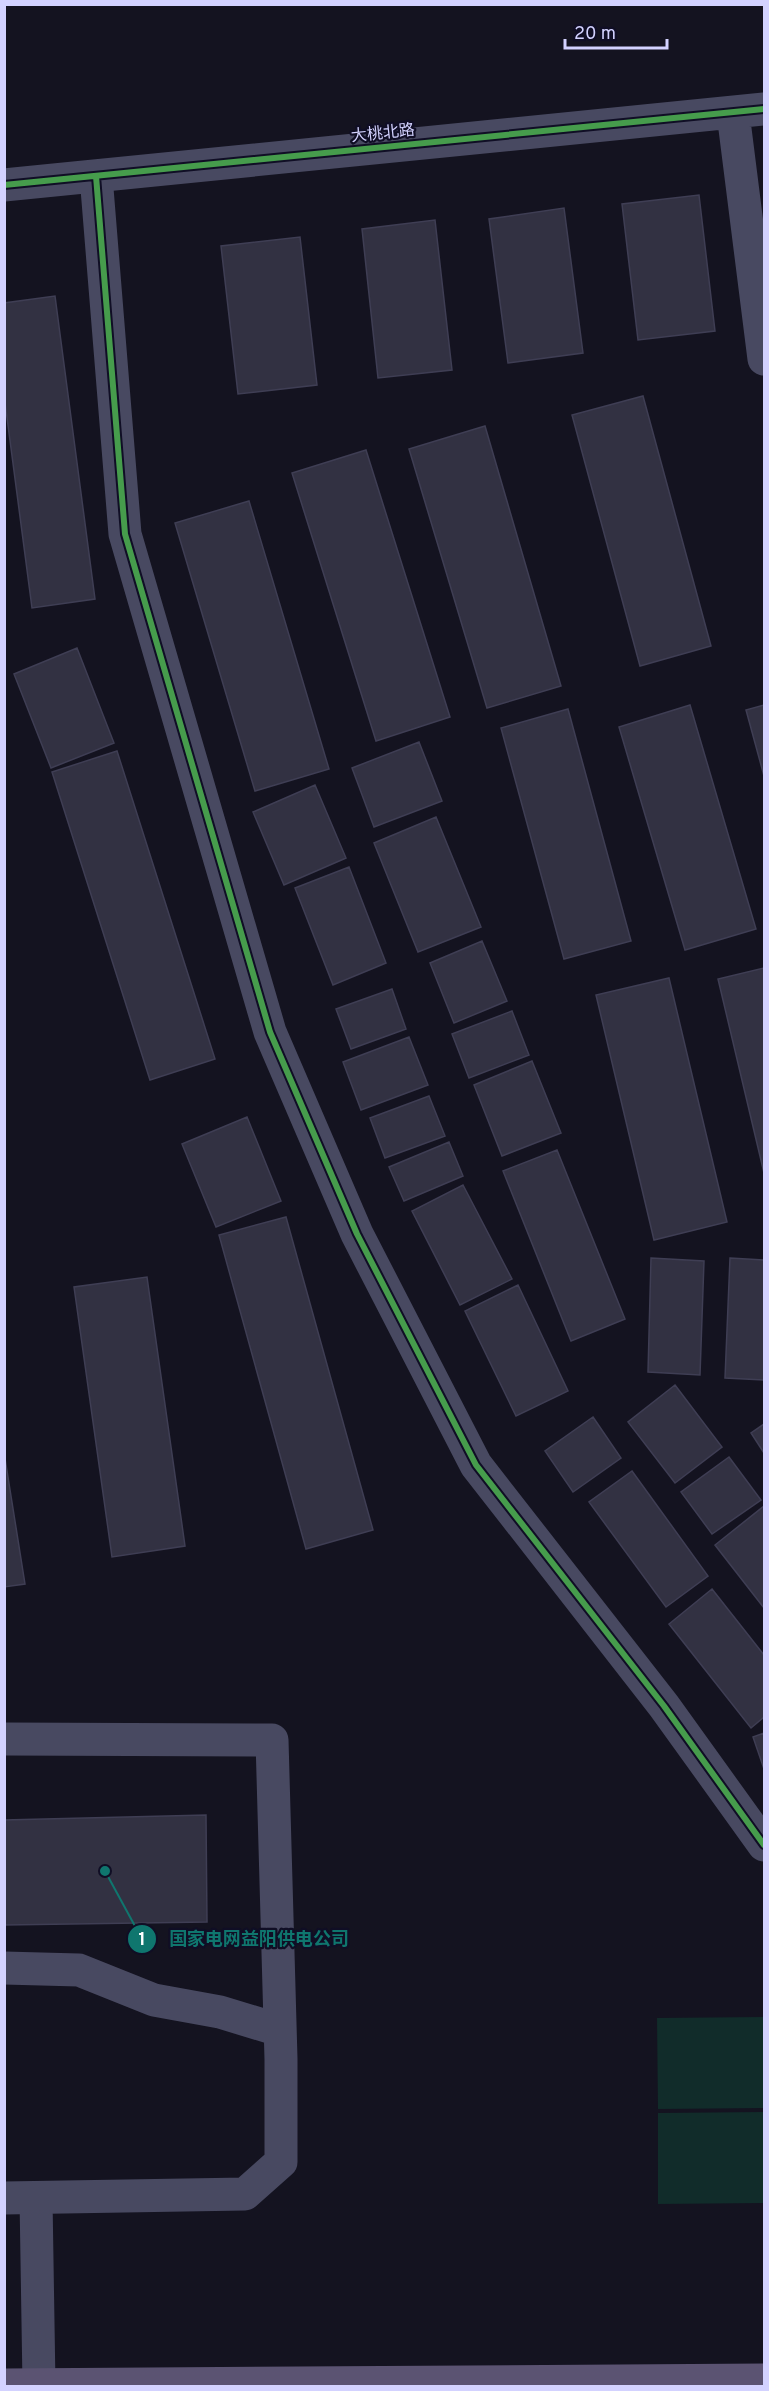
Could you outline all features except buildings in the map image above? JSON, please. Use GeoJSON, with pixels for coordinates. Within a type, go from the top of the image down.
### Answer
{"type":"FeatureCollection","features":[{"type":"Feature","properties":{"kind":"main road"},"geometry":{"type":"LineString","coordinates":[[4,2385],[765,2380]]}},
{"type":"Feature","properties":{"kind":"street","name":"大桃北路"},"geometry":{"type":"LineString","coordinates":[[4,185],[765,109]]}},
{"type":"Feature","properties":{"kind":"street"},"geometry":{"type":"LineString","coordinates":[[733,113],[765,359]]}},
{"type":"Feature","properties":{"kind":"street"},"geometry":{"type":"LineString","coordinates":[[96,176],[125,534],[270,1032],[357,1234],[476,1465],[664,1706],[765,1845]]}},
{"type":"Feature","properties":{"kind":"street"},"geometry":{"type":"LineString","coordinates":[[4,1739],[272,1740],[281,2162],[245,2194],[20,2198],[39,2385]]}},
{"type":"Feature","properties":{"kind":"street"},"geometry":{"type":"LineString","coordinates":[[4,1968],[79,1970],[154,2000],[220,2012],[279,2030]]}},
{"type":"Feature","properties":{"kind":"green space"},"geometry":{"type":"Polygon","coordinates":[[[764,2017],[764,2108],[658,2109],[657,2018],[764,2017]]]}},
{"type":"Feature","properties":{"kind":"green space"},"geometry":{"type":"Polygon","coordinates":[[[764,2112],[764,2203],[658,2204],[658,2113],[764,2112]]]}},
{"type":"Feature","properties":{"kind":"cycle path"},"geometry":{"type":"LineString","coordinates":[[4,185],[764,109]]}},
{"type":"Feature","properties":{"kind":"cycle path"},"geometry":{"type":"LineString","coordinates":[[96,176],[125,534],[270,1032],[357,1234],[476,1465],[664,1706],[764,1845]]}},
{"type":"Feature","properties":{"kind":"place","name":"国家电网益阳供电公司"},"geometry":{"type":"Point","coordinates":[105,1871]}}]}
